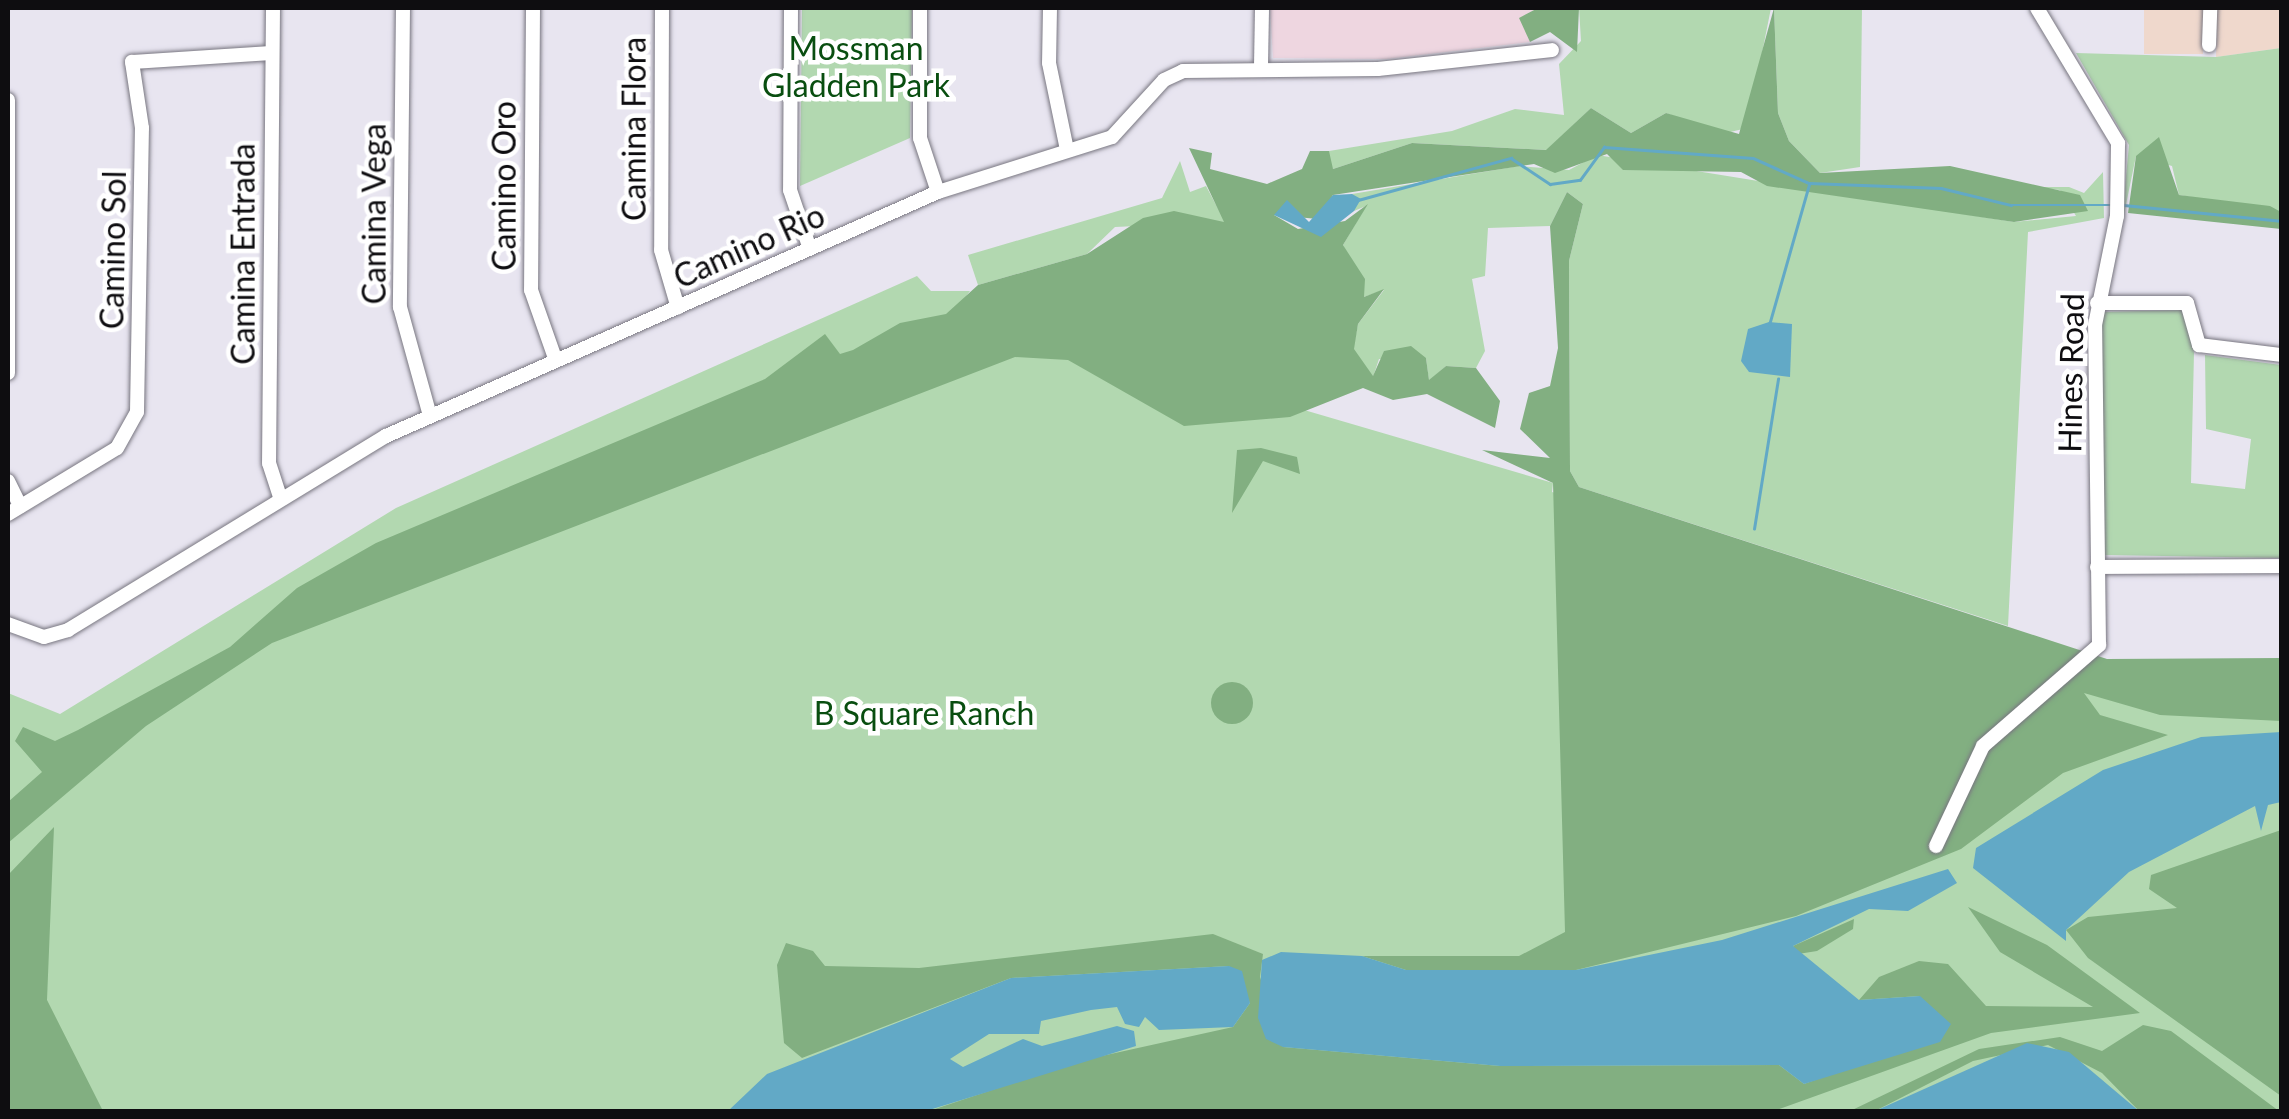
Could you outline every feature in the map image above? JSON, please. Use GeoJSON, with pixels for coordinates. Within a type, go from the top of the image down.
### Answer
{"type":"FeatureCollection","features":[{"type":"Feature","properties":{"kind":"street","name":"Camina Entrada"},"geometry":{"type":"LineString","coordinates":[[272,8],[269,463],[281,499]]}},
{"type":"Feature","properties":{"kind":"street","name":"Camina Vega"},"geometry":{"type":"LineString","coordinates":[[403,8],[400,307],[430,416]]}},
{"type":"Feature","properties":{"kind":"street","name":"Camino Oro"},"geometry":{"type":"LineString","coordinates":[[533,8],[531,290],[556,361]]}},
{"type":"Feature","properties":{"kind":"street","name":"Camina Flora"},"geometry":{"type":"LineString","coordinates":[[662,8],[661,250],[678,308]]}},
{"type":"Feature","properties":{"kind":"street"},"geometry":{"type":"LineString","coordinates":[[791,8],[790,190],[810,249]]}},
{"type":"Feature","properties":{"kind":"street"},"geometry":{"type":"LineString","coordinates":[[920,8],[920,138],[938,192]]}},
{"type":"Feature","properties":{"kind":"street"},"geometry":{"type":"LineString","coordinates":[[1050,8],[1049,63],[1067,150]]}},
{"type":"Feature","properties":{"kind":"street"},"geometry":{"type":"LineString","coordinates":[[1261,66],[1262,8]]}},
{"type":"Feature","properties":{"kind":"street","name":"Hines Road"},"geometry":{"type":"LineString","coordinates":[[1936,846],[1983,746],[2100,645],[2097,303],[2117,216],[2118,143],[2037,8]]}},
{"type":"Feature","properties":{"kind":"street"},"geometry":{"type":"LineString","coordinates":[[2209,45],[2210,8]]}},
{"type":"Feature","properties":{"kind":"street","name":"Camino Rio"},"geometry":{"type":"LineString","coordinates":[[8,624],[44,637],[68,630],[281,499],[430,416],[938,192],[1112,137],[1164,80],[1204,66],[1378,69],[1552,50]]}},
{"type":"Feature","properties":{"kind":"street","name":"Camino Sol"},"geometry":{"type":"LineString","coordinates":[[14,510],[117,448],[137,412],[142,128],[132,62],[272,53]]}},
{"type":"Feature","properties":{"kind":"street"},"geometry":{"type":"LineString","coordinates":[[8,100],[8,372]]}},
{"type":"Feature","properties":{"kind":"street"},"geometry":{"type":"LineString","coordinates":[[2097,303],[2187,303],[2200,345],[2282,355]]}},
{"type":"Feature","properties":{"kind":"street"},"geometry":{"type":"LineString","coordinates":[[8,481],[14,510]]}},
{"type":"Feature","properties":{"kind":"street"},"geometry":{"type":"LineString","coordinates":[[2097,568],[2282,566]]}},
{"type":"Feature","properties":{"kind":"shaded area"},"geometry":{"type":"Polygon","coordinates":[[[1270,8],[1538,8],[1520,18],[1530,42],[1387,59],[1273,58],[1270,8]]]}},
{"type":"Feature","properties":{"kind":"shaded area"},"geometry":{"type":"Polygon","coordinates":[[[2144,8],[2203,8],[2203,54],[2144,54],[2144,8]]]}},
{"type":"Feature","properties":{"kind":"shaded area"},"geometry":{"type":"Polygon","coordinates":[[[2217,8],[2281,8],[2281,48],[2216,57],[2217,8]]]}},
{"type":"Feature","properties":{"kind":"green space","name":"Mossman Gladden Park"},"geometry":{"type":"Polygon","coordinates":[[[802,8],[912,8],[910,138],[800,186],[802,8]]]}},
{"type":"Feature","properties":{"kind":"green space"},"geometry":{"type":"Polygon","coordinates":[[[1538,8],[1579,8],[1577,52],[1550,32],[1530,42],[1519,18],[1538,8]]]}},
{"type":"Feature","properties":{"kind":"green space"},"geometry":{"type":"Polygon","coordinates":[[[1579,8],[1771,8],[1747,128],[1722,134],[1666,113],[1631,133],[1591,108],[1547,150],[1412,143],[1333,169],[1326,163],[1329,151],[1452,131],[1515,109],[1564,115],[1559,64],[1581,41],[1579,8]]]}},
{"type":"Feature","properties":{"kind":"green space"},"geometry":{"type":"Polygon","coordinates":[[[1774,8],[1862,8],[1860,167],[1820,173],[1789,141],[1778,113],[1774,8]]]}},
{"type":"Feature","properties":{"kind":"green space"},"geometry":{"type":"Polygon","coordinates":[[[1774,8],[1778,113],[1789,141],[1820,173],[1950,166],[2080,195],[2088,211],[2014,222],[1767,186],[1741,172],[1623,170],[1607,154],[1555,173],[1534,164],[1333,195],[1318,219],[1274,215],[1298,229],[1345,221],[1368,204],[1343,245],[1365,279],[1364,297],[1384,289],[1358,324],[1354,349],[1373,376],[1384,351],[1411,346],[1426,358],[1429,380],[1446,366],[1476,368],[1500,401],[1495,428],[1427,394],[1393,400],[1363,388],[1290,417],[1184,426],[1068,360],[1015,357],[272,643],[146,726],[8,843],[8,802],[42,772],[15,741],[23,727],[55,741],[78,730],[230,647],[297,588],[376,543],[765,379],[825,334],[840,354],[853,350],[900,323],[946,314],[978,285],[1087,254],[1143,218],[1174,211],[1224,222],[1189,148],[1212,153],[1210,169],[1267,184],[1302,169],[1310,151],[1329,151],[1333,169],[1412,143],[1546,150],[1591,108],[1631,133],[1666,113],[1739,134],[1774,8]]]}},
{"type":"Feature","properties":{"kind":"green space"},"geometry":{"type":"Polygon","coordinates":[[[2281,48],[2281,212],[2179,195],[2172,166],[2136,156],[2121,229],[2129,145],[2076,53],[2216,57],[2281,48]]]}},
{"type":"Feature","properties":{"kind":"green space"},"geometry":{"type":"Polygon","coordinates":[[[2159,137],[2179,195],[2270,206],[2281,212],[2281,229],[2128,213],[2136,156],[2159,137]]]}},
{"type":"Feature","properties":{"kind":"green space"},"geometry":{"type":"Polygon","coordinates":[[[1597,155],[2014,222],[2076,216],[2060,190],[2031,187],[2069,187],[2084,193],[2103,172],[2104,218],[2028,232],[2008,626],[1579,487],[1570,471],[1569,261],[1583,204],[1567,192],[1550,226],[1488,228],[1485,276],[1472,279],[1485,351],[1476,368],[1446,366],[1429,381],[1426,358],[1379,359],[1373,377],[1353,349],[1358,324],[1384,290],[1364,297],[1343,245],[1366,206],[1354,211],[1352,194],[1519,166],[1569,170],[1597,155]]]}},
{"type":"Feature","properties":{"kind":"green space"},"geometry":{"type":"Polygon","coordinates":[[[1180,161],[1190,192],[1206,186],[1225,222],[1115,227],[1087,254],[978,285],[968,255],[1162,198],[1180,161]]]}},
{"type":"Feature","properties":{"kind":"green space"},"geometry":{"type":"Polygon","coordinates":[[[1567,192],[1583,204],[1569,261],[1570,471],[1579,487],[2107,659],[2281,658],[2281,721],[2160,715],[2084,693],[2100,715],[2168,735],[2063,773],[1961,849],[1796,916],[1576,970],[1406,970],[1362,956],[1519,956],[1565,932],[1553,483],[1482,450],[1550,458],[1520,429],[1529,393],[1550,386],[1558,348],[1550,226],[1567,192]]]}},
{"type":"Feature","properties":{"kind":"green space","name":"B Square Ranch"},"geometry":{"type":"Polygon","coordinates":[[[917,276],[931,291],[970,291],[957,308],[1553,483],[1552,492],[2097,672],[2281,673],[2281,1111],[8,1111],[8,693],[60,714],[396,508],[917,276]]]}},
{"type":"Feature","properties":{"kind":"green space"},"geometry":{"type":"Polygon","coordinates":[[[2186,310],[2194,353],[2191,483],[2245,489],[2251,439],[2206,429],[2205,355],[2281,365],[2281,558],[2104,555],[2101,312],[2186,310]]]}},
{"type":"Feature","properties":{"kind":"green space"},"geometry":{"type":"Polygon","coordinates":[[[1261,448],[1297,457],[1300,474],[1263,461],[1232,513],[1237,450],[1261,448]]]}},
{"type":"Feature","properties":{"kind":"green space"},"geometry":{"type":"Polygon","coordinates":[[[1232,682],[1247,688],[1253,703],[1247,718],[1232,724],[1217,718],[1211,703],[1217,688],[1232,682]]]}},
{"type":"Feature","properties":{"kind":"green space"},"geometry":{"type":"Polygon","coordinates":[[[54,827],[47,1000],[103,1111],[8,1111],[8,875],[54,827]]]}},
{"type":"Feature","properties":{"kind":"green space"},"geometry":{"type":"Polygon","coordinates":[[[2281,830],[2281,1096],[2088,958],[2066,930],[2088,917],[2177,908],[2149,889],[2151,875],[2281,830]]]}},
{"type":"Feature","properties":{"kind":"green space"},"geometry":{"type":"Polygon","coordinates":[[[1968,907],[2047,945],[2140,1013],[1991,1033],[1774,1111],[926,1112],[1079,1061],[1233,1027],[1250,1003],[1229,966],[1011,978],[802,1058],[784,1043],[777,965],[786,943],[813,951],[825,966],[919,968],[1213,934],[1263,954],[1260,977],[1283,1047],[1500,1066],[1779,1065],[1804,1084],[1842,1070],[1920,996],[1859,1000],[1879,977],[1919,961],[1948,964],[1986,1006],[2093,1007],[2000,952],[1968,907]]]}},
{"type":"Feature","properties":{"kind":"green space"},"geometry":{"type":"Polygon","coordinates":[[[1854,919],[1853,929],[1817,951],[1798,954],[1793,946],[1854,919]]]}},
{"type":"Feature","properties":{"kind":"green space"},"geometry":{"type":"Polygon","coordinates":[[[2143,1025],[2171,1031],[2279,1111],[2139,1111],[2102,1073],[2048,1045],[1973,1061],[1875,1111],[1848,1112],[1979,1049],[2060,1037],[2102,1051],[2143,1025]]]}},
{"type":"Feature","properties":{"kind":"water"},"geometry":{"type":"Polygon","coordinates":[[[1352,194],[1361,199],[1354,211],[1321,237],[1274,215],[1287,200],[1309,222],[1333,195],[1352,194]]]}},
{"type":"Feature","properties":{"kind":"water"},"geometry":{"type":"Polygon","coordinates":[[[1769,322],[1792,324],[1790,377],[1749,372],[1741,361],[1748,329],[1769,322]]]}},
{"type":"Feature","properties":{"kind":"water"},"geometry":{"type":"Polygon","coordinates":[[[2281,732],[2281,802],[2268,805],[2261,831],[2255,806],[2129,872],[2066,930],[2066,941],[1973,868],[1976,848],[2103,770],[2201,737],[2281,732]]]}},
{"type":"Feature","properties":{"kind":"water"},"geometry":{"type":"Polygon","coordinates":[[[1948,869],[1957,883],[1908,911],[1869,909],[1793,946],[1859,1000],[1920,996],[1951,1024],[1940,1042],[1804,1084],[1779,1065],[1500,1066],[1283,1047],[1266,1039],[1258,1018],[1262,960],[1281,952],[1362,956],[1406,970],[1576,970],[1722,940],[1948,869]]]}},
{"type":"Feature","properties":{"kind":"water"},"geometry":{"type":"Polygon","coordinates":[[[1229,966],[1242,971],[1250,1003],[1233,1027],[1159,1030],[1145,1017],[1139,1027],[1125,1024],[1117,1007],[1091,1010],[1041,1021],[1039,1034],[989,1034],[950,1059],[963,1067],[1023,1039],[1042,1046],[1117,1026],[1134,1031],[1136,1046],[926,1111],[728,1111],[767,1074],[1011,978],[1229,966]]]}},
{"type":"Feature","properties":{"kind":"water"},"geometry":{"type":"Polygon","coordinates":[[[2027,1043],[2069,1052],[2139,1111],[1875,1111],[2027,1043]]]}},
{"type":"Feature","properties":{"kind":"waterway"},"geometry":{"type":"LineString","coordinates":[[1358,200],[1511,158],[1550,184],[1580,180],[1604,147],[1753,158],[1809,183],[1941,188],[2011,205],[2111,205]]}},
{"type":"Feature","properties":{"kind":"waterway"},"geometry":{"type":"LineString","coordinates":[[1769,325],[1809,185]]}},
{"type":"Feature","properties":{"kind":"waterway"},"geometry":{"type":"LineString","coordinates":[[2124,205],[2282,221]]}},
{"type":"Feature","properties":{"kind":"waterway"},"geometry":{"type":"LineString","coordinates":[[1754,529],[1778,379]]}}]}
